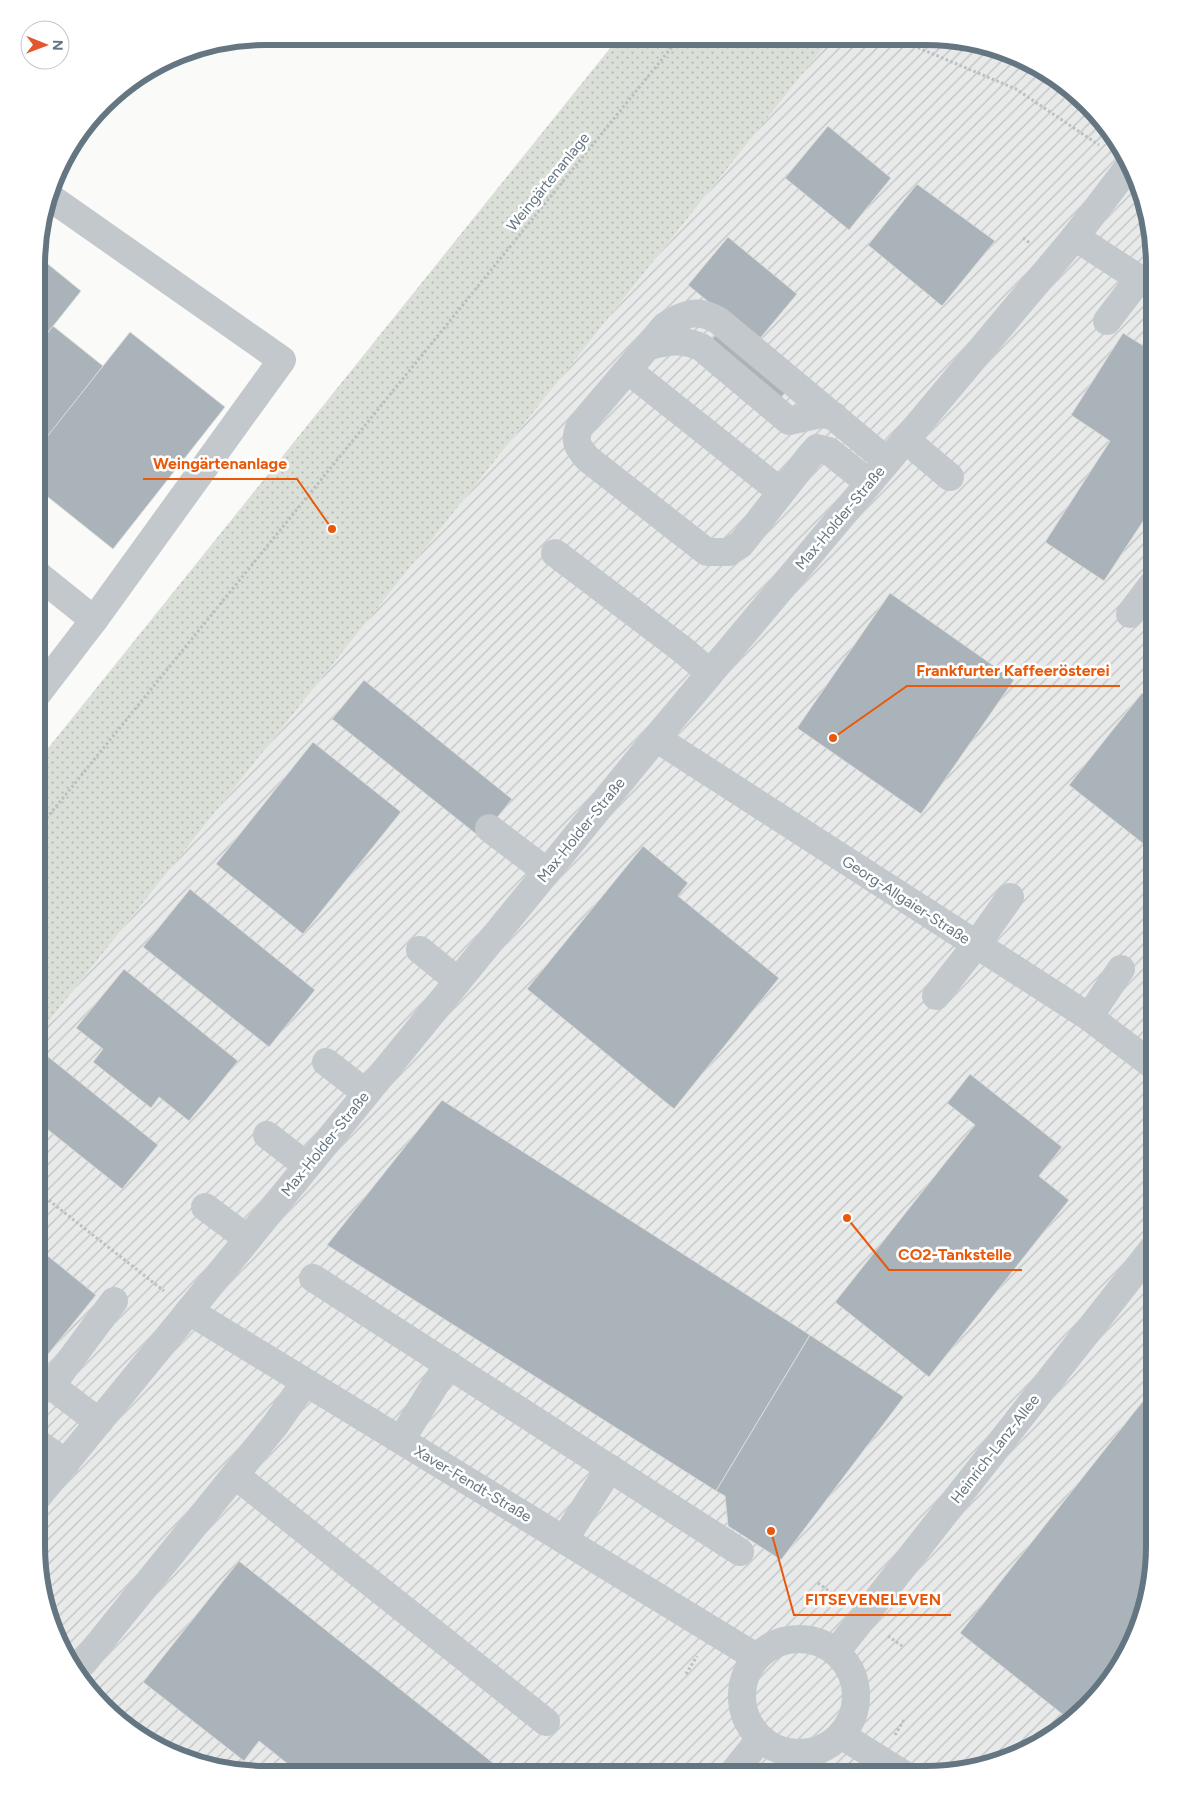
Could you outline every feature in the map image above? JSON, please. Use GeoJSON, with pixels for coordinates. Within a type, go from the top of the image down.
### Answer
{"type":"FeatureCollection","features":[{"type":"Feature","properties":{"kind":"street","name":"Max-Holder-Straße"},"geometry":{"type":"LineString","coordinates":[[45,1488],[656,738],[1075,237],[1125,172]]}},
{"type":"Feature","properties":{"kind":"street"},"geometry":{"type":"LineString","coordinates":[[45,684],[94,620],[282,360],[55,201]]}},
{"type":"Feature","properties":{"kind":"street"},"geometry":{"type":"LineString","coordinates":[[1075,237],[1146,283]]}},
{"type":"Feature","properties":{"kind":"street"},"geometry":{"type":"LineString","coordinates":[[1107,321],[1146,285]]}},
{"type":"Feature","properties":{"kind":"street"},"geometry":{"type":"LineString","coordinates":[[869,483],[829,451],[818,448],[736,549],[729,552],[707,552],[588,459],[577,444],[576,435],[580,426],[649,346],[678,341],[687,342],[701,348],[788,421],[821,414],[834,416],[887,461]]}},
{"type":"Feature","properties":{"kind":"street"},"geometry":{"type":"LineString","coordinates":[[629,371],[781,492]]}},
{"type":"Feature","properties":{"kind":"street"},"geometry":{"type":"LineString","coordinates":[[905,439],[950,477]]}},
{"type":"Feature","properties":{"kind":"street"},"geometry":{"type":"LineString","coordinates":[[555,553],[683,650],[710,673]]}},
{"type":"Feature","properties":{"kind":"street"},"geometry":{"type":"LineString","coordinates":[[45,581],[94,620]]}},
{"type":"Feature","properties":{"kind":"street"},"geometry":{"type":"LineString","coordinates":[[1130,614],[1146,593]]}},
{"type":"Feature","properties":{"kind":"street","name":"Georg-Allgaier-Straße"},"geometry":{"type":"LineString","coordinates":[[656,738],[1089,1018],[1146,1060]]}},
{"type":"Feature","properties":{"kind":"street"},"geometry":{"type":"LineString","coordinates":[[489,828],[547,872]]}},
{"type":"Feature","properties":{"kind":"street"},"geometry":{"type":"LineString","coordinates":[[936,996],[976,945],[1010,897]]}},
{"type":"Feature","properties":{"kind":"street"},"geometry":{"type":"LineString","coordinates":[[420,950],[458,981]]}},
{"type":"Feature","properties":{"kind":"street"},"geometry":{"type":"LineString","coordinates":[[1089,1018],[1121,969]]}},
{"type":"Feature","properties":{"kind":"street"},"geometry":{"type":"LineString","coordinates":[[326,1062],[366,1094]]}},
{"type":"Feature","properties":{"kind":"street"},"geometry":{"type":"LineString","coordinates":[[267,1135],[307,1166]]}},
{"type":"Feature","properties":{"kind":"street"},"geometry":{"type":"LineString","coordinates":[[204,1207],[248,1239]]}},
{"type":"Feature","properties":{"kind":"street","name":"Heinrich-Lanz-Allee"},"geometry":{"type":"LineString","coordinates":[[836,1652],[1146,1257]]}},
{"type":"Feature","properties":{"kind":"street"},"geometry":{"type":"LineString","coordinates":[[313,1278],[740,1552]]}},
{"type":"Feature","properties":{"kind":"street"},"geometry":{"type":"LineString","coordinates":[[45,1380],[114,1301]]}},
{"type":"Feature","properties":{"kind":"street","name":"Xaver-Fendt-Straße"},"geometry":{"type":"LineString","coordinates":[[189,1311],[756,1657]]}},
{"type":"Feature","properties":{"kind":"street"},"geometry":{"type":"LineString","coordinates":[[401,1440],[448,1364]]}},
{"type":"Feature","properties":{"kind":"street"},"geometry":{"type":"LineString","coordinates":[[45,1382],[99,1422]]}},
{"type":"Feature","properties":{"kind":"street"},"geometry":{"type":"LineString","coordinates":[[84,1662],[276,1424],[305,1382]]}},
{"type":"Feature","properties":{"kind":"street"},"geometry":{"type":"LineString","coordinates":[[45,1448],[66,1463]]}},
{"type":"Feature","properties":{"kind":"street"},"geometry":{"type":"LineString","coordinates":[[564,1540],[610,1468]]}},
{"type":"Feature","properties":{"kind":"street"},"geometry":{"type":"LineString","coordinates":[[235,1475],[546,1722]]}},
{"type":"Feature","properties":{"kind":"street"},"geometry":{"type":"LineString","coordinates":[[799,1638],[815,1641],[836,1652],[847,1664],[856,1688],[853,1714],[841,1735],[823,1748],[801,1754],[776,1749],[760,1738],[746,1719],[741,1695],[745,1674],[756,1657],[773,1644],[799,1638]]}},
{"type":"Feature","properties":{"kind":"street"},"geometry":{"type":"LineString","coordinates":[[841,1735],[891,1766]]}},
{"type":"Feature","properties":{"kind":"street"},"geometry":{"type":"LineString","coordinates":[[738,1766],[760,1738]]}},
{"type":"Feature","properties":{"kind":"path","name":"Weingärtenanlage"},"geometry":{"type":"LineString","coordinates":[[45,820],[674,45]]}},
{"type":"Feature","properties":{"kind":"path"},"geometry":{"type":"LineString","coordinates":[[912,45],[1016,89],[1099,145]]}},
{"type":"Feature","properties":{"kind":"path"},"geometry":{"type":"LineString","coordinates":[[45,1197],[164,1291]]}},
{"type":"Feature","properties":{"kind":"shaded area"},"geometry":{"type":"Polygon","coordinates":[[[613,45],[825,45],[45,1026],[45,752],[613,45]]]}},
{"type":"Feature","properties":{"kind":"shaded area"},"geometry":{"type":"Polygon","coordinates":[[[825,45],[940,45],[969,49],[997,57],[1023,68],[1048,82],[1082,109],[1109,143],[1129,181],[1142,222],[1146,251],[1146,1560],[1142,1589],[1129,1630],[1109,1668],[1082,1702],[1048,1729],[1010,1749],[969,1762],[940,1766],[251,1766],[222,1762],[194,1754],[168,1743],[143,1729],[109,1702],[82,1668],[68,1643],[57,1617],[47,1575],[45,1560],[45,1026],[825,45]]]}},
{"type":"Feature","properties":{"kind":"building"},"geometry":{"type":"Polygon","coordinates":[[[828,126],[891,178],[849,230],[785,178],[828,126]]]}},
{"type":"Feature","properties":{"kind":"building"},"geometry":{"type":"Polygon","coordinates":[[[917,184],[995,241],[942,306],[868,245],[917,184]]]}},
{"type":"Feature","properties":{"kind":"building"},"geometry":{"type":"Polygon","coordinates":[[[728,237],[797,294],[757,342],[688,285],[728,237]]]}},
{"type":"Feature","properties":{"kind":"building"},"geometry":{"type":"Polygon","coordinates":[[[45,262],[81,291],[45,336],[45,262]]]}},
{"type":"Feature","properties":{"kind":"building"},"geometry":{"type":"Polygon","coordinates":[[[53,326],[103,366],[45,440],[45,336],[53,326]]]}},
{"type":"Feature","properties":{"kind":"building"},"geometry":{"type":"Polygon","coordinates":[[[130,332],[225,407],[113,549],[45,495],[45,439],[130,332]]]}},
{"type":"Feature","properties":{"kind":"building"},"geometry":{"type":"Polygon","coordinates":[[[717,333],[787,391],[777,402],[707,345],[717,333]]]}},
{"type":"Feature","properties":{"kind":"building"},"geometry":{"type":"Polygon","coordinates":[[[1123,333],[1146,347],[1146,517],[1104,581],[1045,542],[1110,441],[1071,415],[1123,333]]]}},
{"type":"Feature","properties":{"kind":"building"},"geometry":{"type":"Polygon","coordinates":[[[890,593],[1014,680],[921,814],[797,728],[890,593]]]}},
{"type":"Feature","properties":{"kind":"building"},"geometry":{"type":"Polygon","coordinates":[[[364,680],[512,799],[481,838],[332,719],[364,680]]]}},
{"type":"Feature","properties":{"kind":"building"},"geometry":{"type":"Polygon","coordinates":[[[1142,693],[1146,695],[1146,846],[1069,785],[1142,693]]]}},
{"type":"Feature","properties":{"kind":"building"},"geometry":{"type":"Polygon","coordinates":[[[313,742],[401,812],[303,934],[216,864],[313,742]]]}},
{"type":"Feature","properties":{"kind":"building"},"geometry":{"type":"Polygon","coordinates":[[[643,846],[688,883],[678,896],[779,978],[674,1109],[527,989],[643,846]]]}},
{"type":"Feature","properties":{"kind":"building"},"geometry":{"type":"Polygon","coordinates":[[[190,889],[315,990],[269,1047],[143,947],[190,889]]]}},
{"type":"Feature","properties":{"kind":"building"},"geometry":{"type":"Polygon","coordinates":[[[124,969],[238,1061],[189,1121],[159,1097],[151,1108],[93,1062],[103,1049],[76,1028],[124,969]]]}},
{"type":"Feature","properties":{"kind":"building"},"geometry":{"type":"Polygon","coordinates":[[[46,1055],[158,1145],[122,1189],[45,1127],[46,1055]]]}},
{"type":"Feature","properties":{"kind":"building"},"geometry":{"type":"Polygon","coordinates":[[[970,1074],[1062,1147],[1039,1176],[1069,1200],[929,1377],[835,1302],[975,1125],[947,1103],[970,1074]]]}},
{"type":"Feature","properties":{"kind":"building"},"geometry":{"type":"Polygon","coordinates":[[[442,1100],[810,1335],[716,1491],[327,1245],[442,1100]]]}},
{"type":"Feature","properties":{"kind":"building"},"geometry":{"type":"Polygon","coordinates":[[[45,1254],[96,1295],[45,1358],[45,1254]]]}},
{"type":"Feature","properties":{"kind":"building"},"geometry":{"type":"Polygon","coordinates":[[[810,1335],[904,1397],[781,1560],[728,1526],[725,1496],[716,1491],[810,1335]]]}},
{"type":"Feature","properties":{"kind":"building"},"geometry":{"type":"Polygon","coordinates":[[[1146,1397],[1146,1560],[1142,1589],[1134,1617],[1123,1643],[1100,1680],[1082,1702],[1065,1716],[960,1633],[1146,1397]]]}},
{"type":"Feature","properties":{"kind":"building"},"geometry":{"type":"Polygon","coordinates":[[[239,1561],[497,1766],[290,1766],[259,1741],[244,1761],[143,1682],[239,1561]]]}},
{"type":"Feature","properties":{"kind":"place","name":"Weingärtenanlage"},"geometry":{"type":"Point","coordinates":[332,529]}},
{"type":"Feature","properties":{"kind":"place","name":"Frankfurter Kaffeerösterei"},"geometry":{"type":"Point","coordinates":[833,738]}},
{"type":"Feature","properties":{"kind":"place","name":"CO2-Tankstelle"},"geometry":{"type":"Point","coordinates":[847,1218]}},
{"type":"Feature","properties":{"kind":"place","name":"FITSEVENELEVEN"},"geometry":{"type":"Point","coordinates":[771,1531]}}]}
